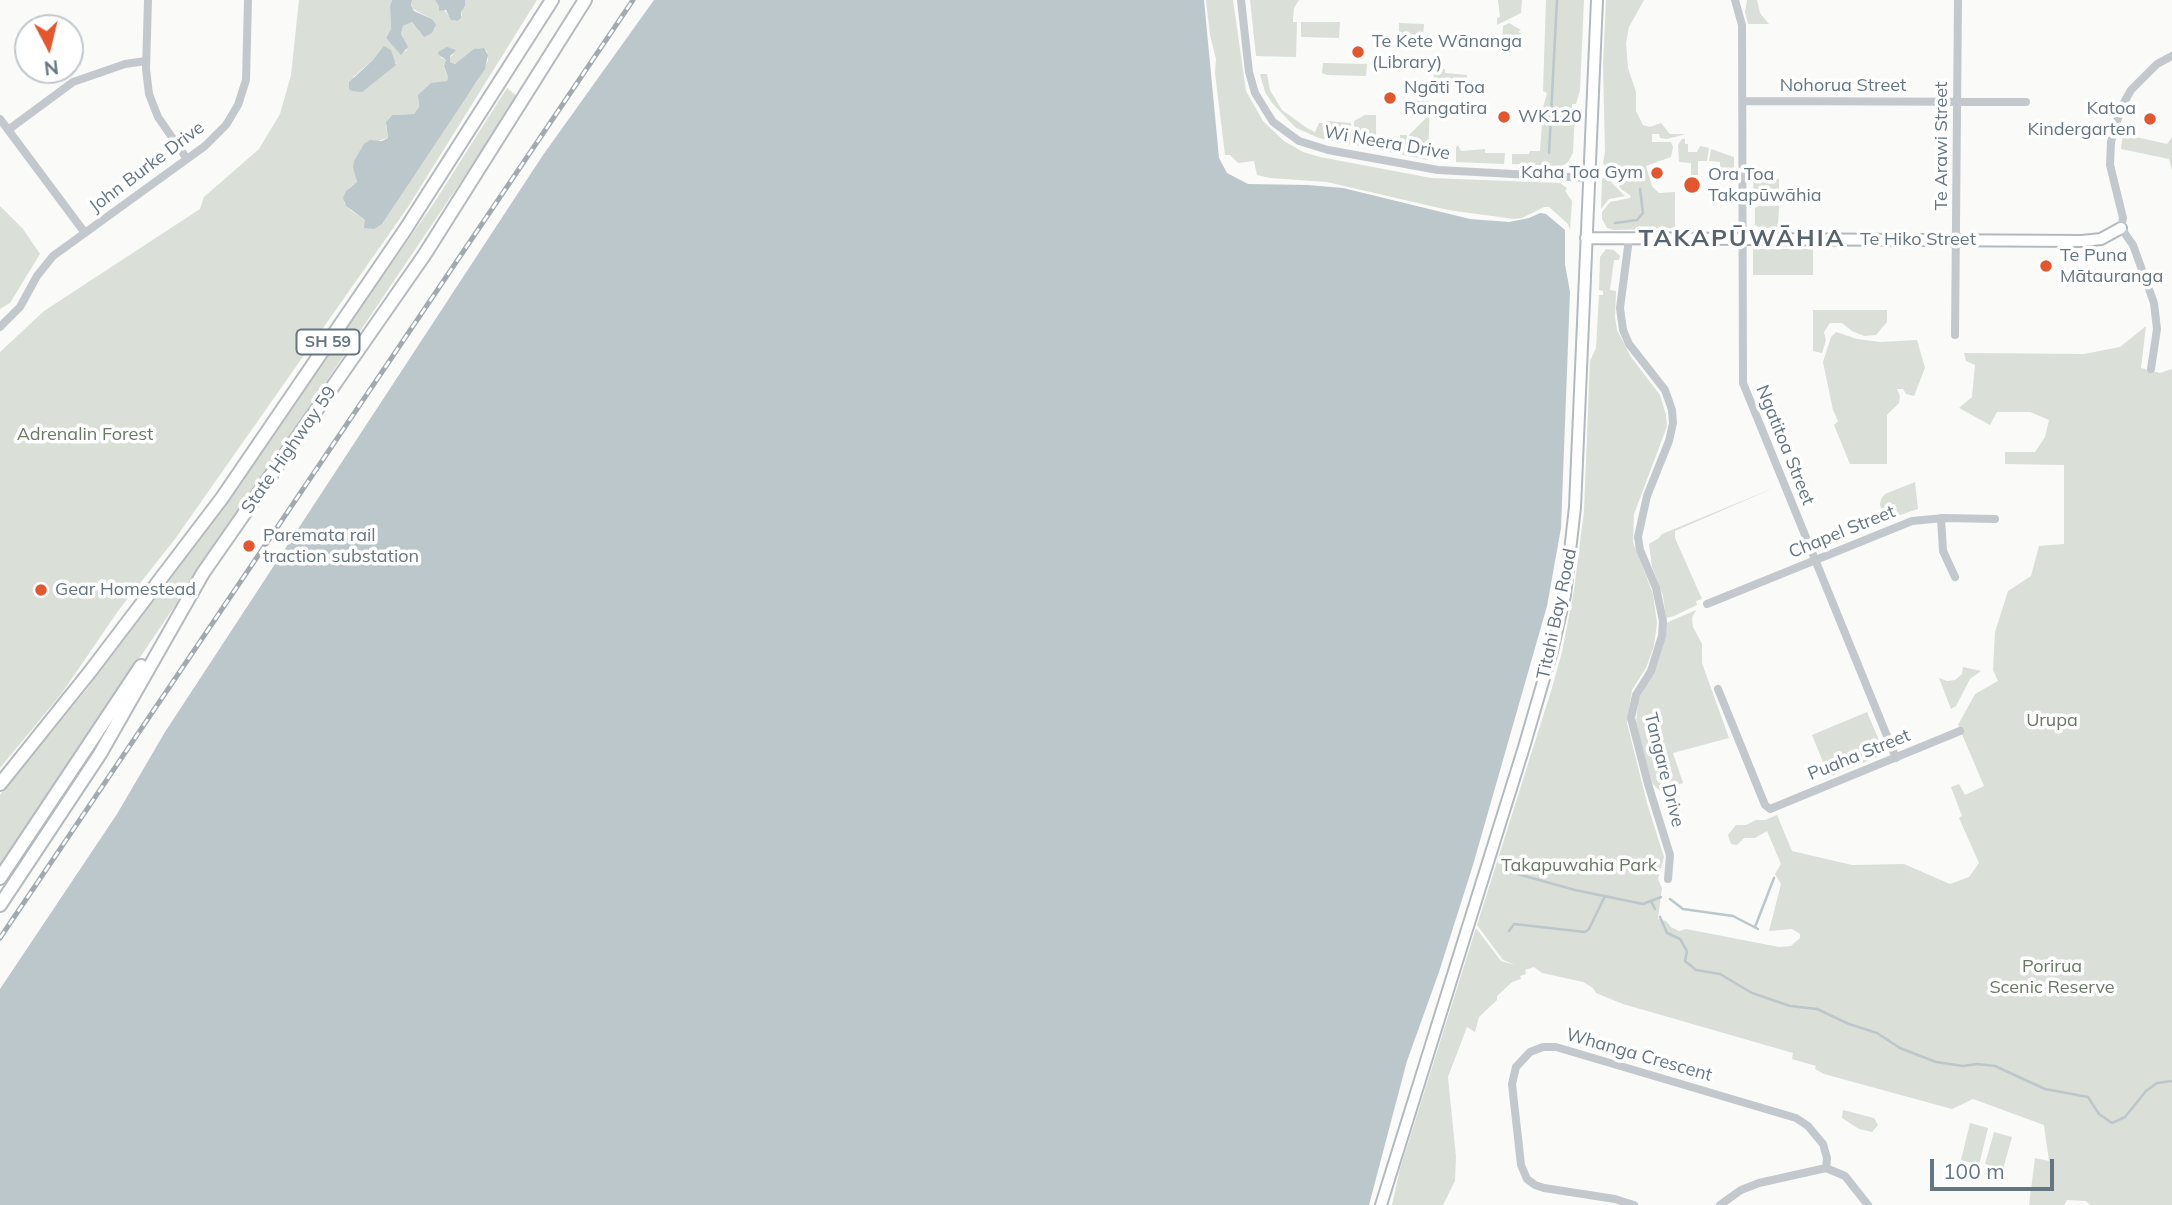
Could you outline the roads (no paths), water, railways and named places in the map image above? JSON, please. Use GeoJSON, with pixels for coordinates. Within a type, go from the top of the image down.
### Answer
{"type":"FeatureCollection","features":[{"type":"Feature","properties":{"kind":"main road","name":"State Highway 59"},"geometry":{"type":"LineString","coordinates":[[0,783],[89,673],[222,498],[405,230],[552,0]]}},
{"type":"Feature","properties":{"kind":"main road","name":"State Highway 59"},"geometry":{"type":"LineString","coordinates":[[0,905],[100,754],[203,573],[343,376],[425,254],[586,0]]}},
{"type":"Feature","properties":{"kind":"main road","name":"Titahi Bay Road"},"geometry":{"type":"LineString","coordinates":[[1381,1205],[1524,747],[1565,595],[1575,507],[1597,0]]}},
{"type":"Feature","properties":{"kind":"main road","name":"Te Hiko Street"},"geometry":{"type":"LineString","coordinates":[[1586,238],[2094,240],[2121,228]]}},
{"type":"Feature","properties":{"kind":"main road"},"geometry":{"type":"LineString","coordinates":[[0,878],[203,573]]}},
{"type":"Feature","properties":{"kind":"street"},"geometry":{"type":"LineString","coordinates":[[148,0],[147,85],[161,123],[187,159]]}},
{"type":"Feature","properties":{"kind":"street","name":"John Burke Drive"},"geometry":{"type":"LineString","coordinates":[[0,327],[20,307],[48,261],[222,131],[238,105],[248,69],[248,0]]}},
{"type":"Feature","properties":{"kind":"street","name":"Wi Neera Drive"},"geometry":{"type":"LineString","coordinates":[[1241,0],[1249,72],[1255,93],[1273,122],[1298,141],[1328,150],[1438,170],[1588,178]]}},
{"type":"Feature","properties":{"kind":"street","name":"Ngatitoa Street"},"geometry":{"type":"LineString","coordinates":[[1735,0],[1742,25],[1744,101],[1743,383],[1896,758]]}},
{"type":"Feature","properties":{"kind":"street","name":"Te Arawi Street"},"geometry":{"type":"LineString","coordinates":[[1955,335],[1958,0]]}},
{"type":"Feature","properties":{"kind":"street"},"geometry":{"type":"LineString","coordinates":[[2151,369],[2157,329],[2154,303],[2133,245],[2121,228],[2123,214],[2110,165],[2113,131],[2131,90],[2157,64],[2172,56]]}},
{"type":"Feature","properties":{"kind":"street"},"geometry":{"type":"LineString","coordinates":[[8,130],[73,82],[125,64],[146,61]]}},
{"type":"Feature","properties":{"kind":"street","name":"Nohorua Street"},"geometry":{"type":"LineString","coordinates":[[1744,101],[2026,102]]}},
{"type":"Feature","properties":{"kind":"street"},"geometry":{"type":"LineString","coordinates":[[0,119],[85,233]]}},
{"type":"Feature","properties":{"kind":"street","name":"Tangare Drive"},"geometry":{"type":"LineString","coordinates":[[1629,239],[1620,308],[1623,330],[1635,354],[1665,390],[1673,423],[1669,441],[1647,496],[1638,537],[1640,550],[1656,587],[1663,621],[1662,636],[1651,671],[1636,695],[1631,718],[1670,855],[1668,879]]}},
{"type":"Feature","properties":{"kind":"street"},"geometry":{"type":"LineString","coordinates":[[1941,518],[1943,551],[1955,578]]}},
{"type":"Feature","properties":{"kind":"street","name":"Chapel Street"},"geometry":{"type":"LineString","coordinates":[[1707,604],[1907,522],[1941,518],[1995,519]]}},
{"type":"Feature","properties":{"kind":"street","name":"Puaha Street"},"geometry":{"type":"LineString","coordinates":[[1718,689],[1765,805],[1770,809],[1960,731]]}},
{"type":"Feature","properties":{"kind":"street","name":"Whanga Crescent"},"geometry":{"type":"LineString","coordinates":[[1634,1205],[1615,1199],[1544,1188],[1527,1179],[1521,1165],[1512,1084],[1516,1067],[1525,1055],[1543,1047],[1556,1047],[1796,1118],[1808,1126],[1823,1144],[1827,1158],[1826,1168]]}},
{"type":"Feature","properties":{"kind":"street"},"geometry":{"type":"LineString","coordinates":[[1720,1205],[1741,1190],[1759,1183],[1826,1168],[1845,1176],[1868,1205]]}},
{"type":"Feature","properties":{"kind":"waterway"},"geometry":{"type":"LineString","coordinates":[[1549,153],[1557,0]]}},
{"type":"Feature","properties":{"kind":"waterway"},"geometry":{"type":"LineString","coordinates":[[1615,223],[1637,220],[1643,213],[1640,189]]}},
{"type":"Feature","properties":{"kind":"waterway"},"geometry":{"type":"LineString","coordinates":[[1503,870],[1575,890],[1643,904],[1661,897]]}},
{"type":"Feature","properties":{"kind":"waterway"},"geometry":{"type":"LineString","coordinates":[[1755,927],[1774,878]]}},
{"type":"Feature","properties":{"kind":"waterway"},"geometry":{"type":"LineString","coordinates":[[1509,931],[1514,924],[1585,932],[1605,896]]}},
{"type":"Feature","properties":{"kind":"waterway"},"geometry":{"type":"LineString","coordinates":[[1670,899],[1683,909],[1733,916],[1758,929]]}},
{"type":"Feature","properties":{"kind":"waterway"},"geometry":{"type":"LineString","coordinates":[[1651,901],[1655,909]]}},
{"type":"Feature","properties":{"kind":"waterway"},"geometry":{"type":"LineString","coordinates":[[1660,917],[1667,933],[1680,939],[1687,951],[1685,961],[1696,970],[1720,974],[1752,993],[1790,1006],[1817,1009],[1877,1033],[1900,1048],[1936,1062],[1963,1066],[1995,1066],[2045,1089],[2088,1097],[2099,1114],[2112,1123],[2125,1117],[2146,1091],[2157,1083],[2172,1081]]}},
{"type":"Feature","properties":{"kind":"railway"},"geometry":{"type":"LineString","coordinates":[[0,938],[633,0]]}},
{"type":"Feature","properties":{"kind":"place","name":"Te Kete Wānanga (Library)"},"geometry":{"type":"Point","coordinates":[1358,52]}},
{"type":"Feature","properties":{"kind":"place","name":"Ngāti Toa Rangatira"},"geometry":{"type":"Point","coordinates":[1390,98]}},
{"type":"Feature","properties":{"kind":"place","name":"WK120"},"geometry":{"type":"Point","coordinates":[1504,117]}},
{"type":"Feature","properties":{"kind":"place","name":"Katoa Kindergarten"},"geometry":{"type":"Point","coordinates":[2150,119]}},
{"type":"Feature","properties":{"kind":"place","name":"Kaha Toa Gym"},"geometry":{"type":"Point","coordinates":[1657,173]}},
{"type":"Feature","properties":{"kind":"place","name":"Ora Toa Takapūwāhia"},"geometry":{"type":"Point","coordinates":[1692,185]}},
{"type":"Feature","properties":{"kind":"place","name":"Te Puna Mātauranga"},"geometry":{"type":"Point","coordinates":[2046,266]}},
{"type":"Feature","properties":{"kind":"place","name":"Paremata rail traction substation"},"geometry":{"type":"Point","coordinates":[249,546]}},
{"type":"Feature","properties":{"kind":"place","name":"Gear Homestead"},"geometry":{"type":"Point","coordinates":[41,590]}},
{"type":"Feature","properties":{"kind":"district","name":"TAKAPŪWĀHIA"},"geometry":{"type":"Point","coordinates":[1742,239]}},
{"type":"Feature","properties":{"kind":"park label","name":"Adrenalin Forest"},"geometry":{"type":"Point","coordinates":[85,435]}},
{"type":"Feature","properties":{"kind":"park label","name":"Urupa"},"geometry":{"type":"Point","coordinates":[2052,721]}},
{"type":"Feature","properties":{"kind":"park label","name":"Takapuwahia Park"},"geometry":{"type":"Point","coordinates":[1579,866]}},
{"type":"Feature","properties":{"kind":"park label","name":"Porirua Scenic Reserve"},"geometry":{"type":"Point","coordinates":[2052,977]}}]}
